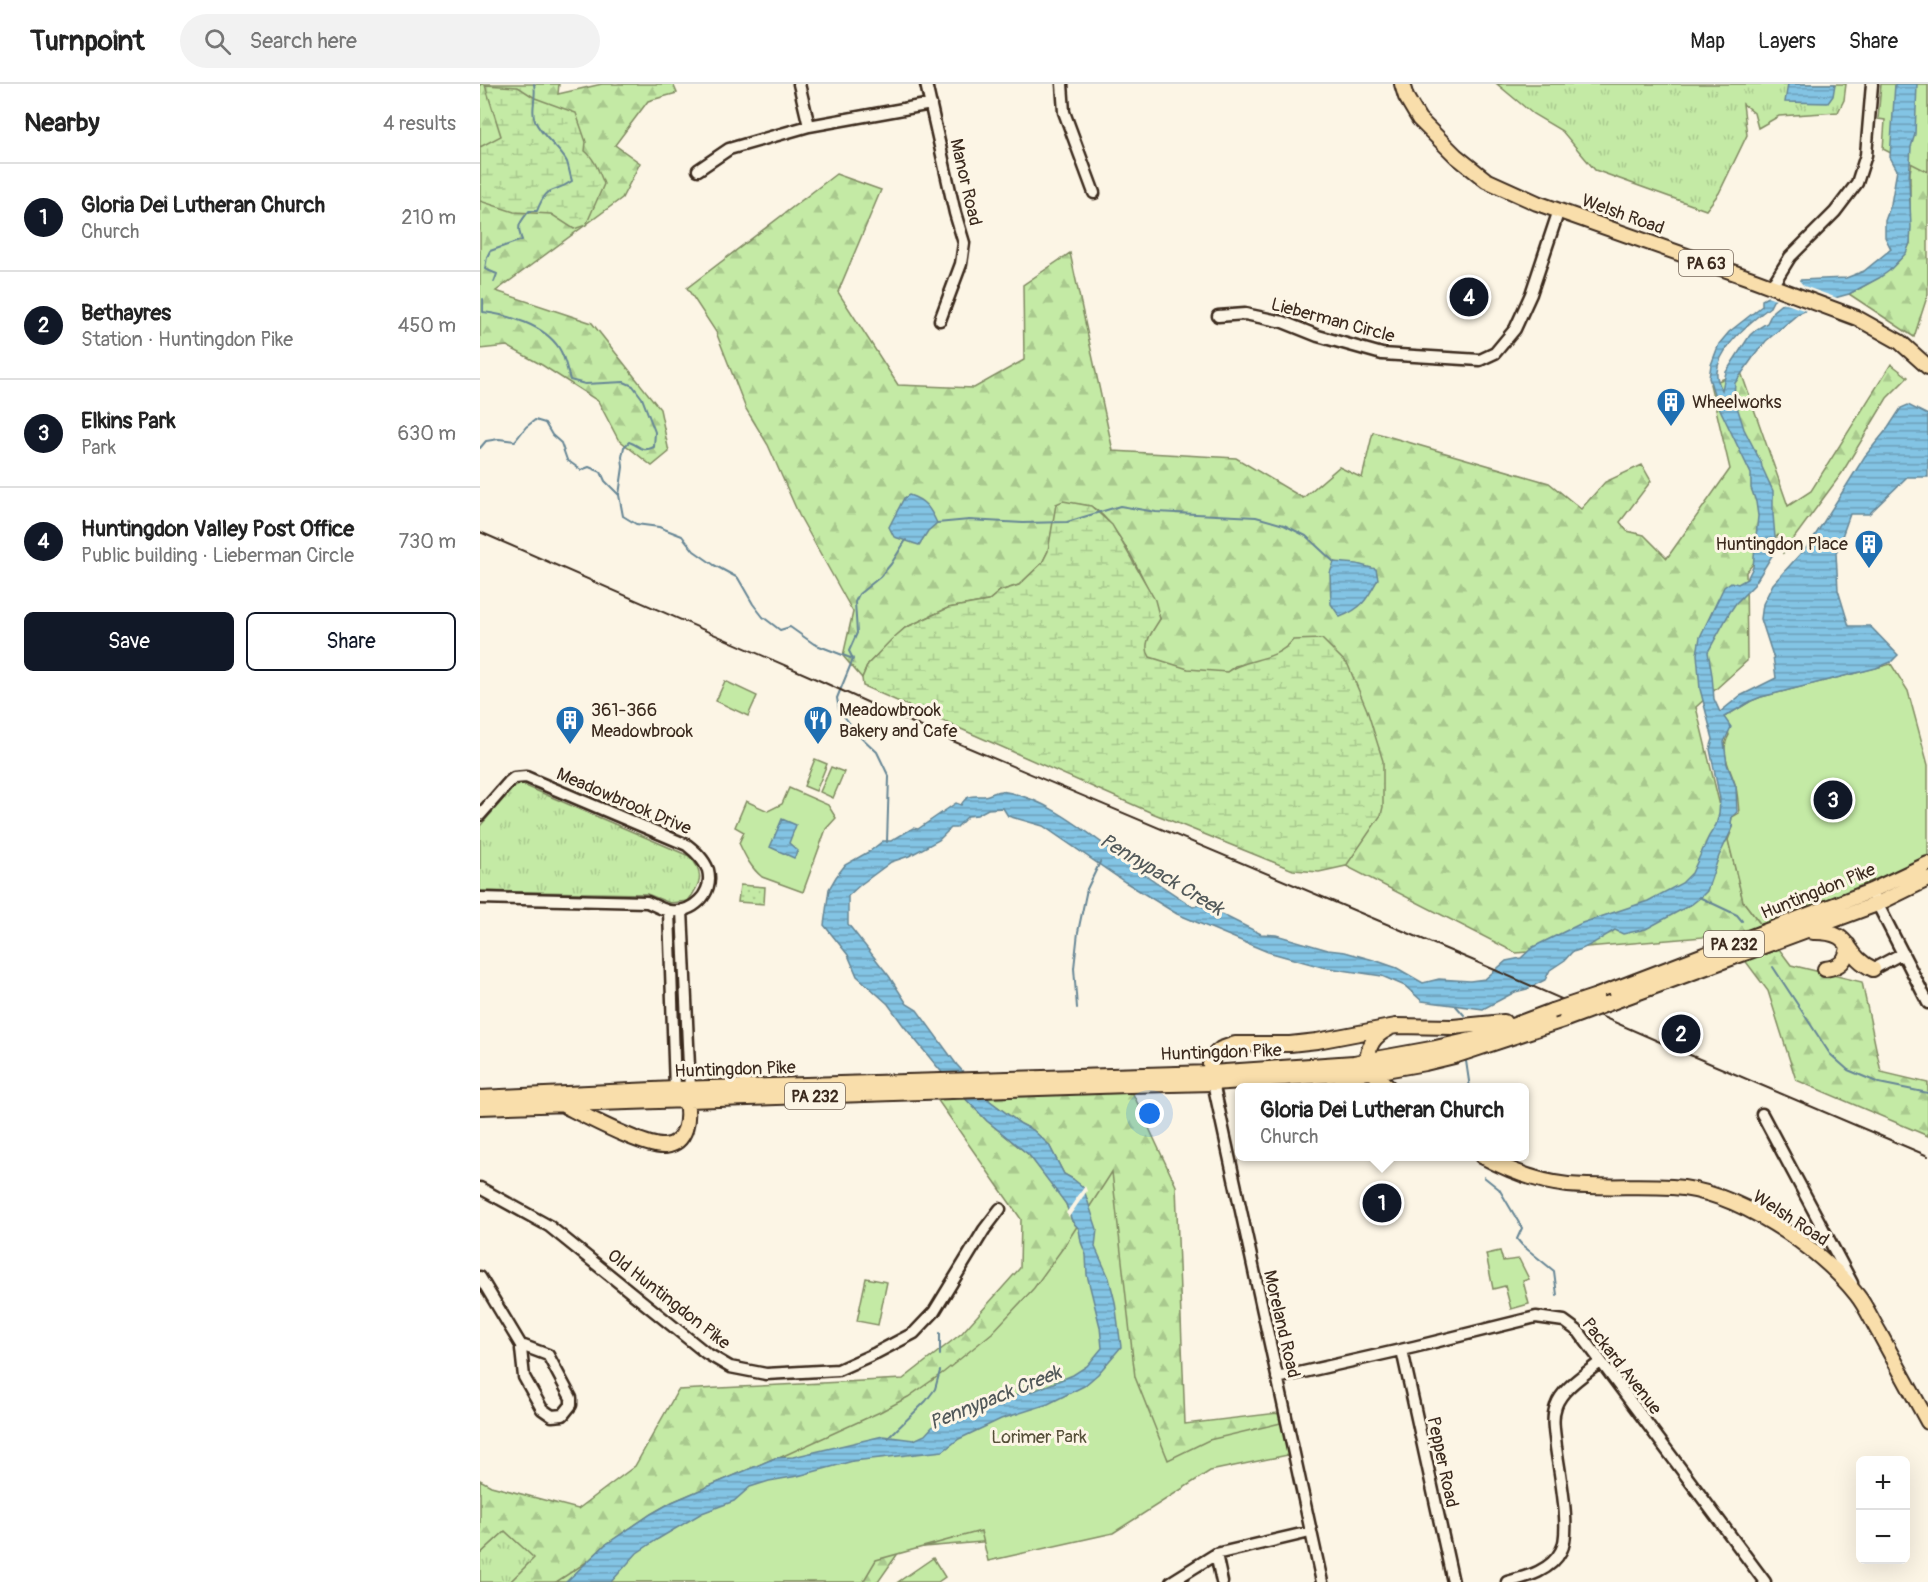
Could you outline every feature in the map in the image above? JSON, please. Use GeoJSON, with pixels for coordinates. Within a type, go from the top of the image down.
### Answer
{"type":"FeatureCollection","features":[{"type":"Feature","properties":{"kind":"main road","name":"Welsh Road"},"geometry":{"type":"LineString","coordinates":[[1401,84],[1419,119],[1456,156],[1486,180],[1537,203],[1857,318],[1900,342],[1928,367]]}},
{"type":"Feature","properties":{"kind":"main road","name":"Huntingdon Pike"},"geometry":{"type":"LineString","coordinates":[[480,1107],[563,1105],[688,1095],[932,1081],[1008,1078],[1212,1078],[1425,1063],[1454,1056],[1566,1018],[1802,933],[1874,897],[1928,864]]}},
{"type":"Feature","properties":{"kind":"main road","name":"Huntingdon Pike"},"geometry":{"type":"LineString","coordinates":[[1370,1067],[1480,1038],[1928,879]]}},
{"type":"Feature","properties":{"kind":"main road"},"geometry":{"type":"LineString","coordinates":[[1802,933],[1825,932],[1844,939],[1858,961],[1873,969]]}},
{"type":"Feature","properties":{"kind":"main road"},"geometry":{"type":"LineString","coordinates":[[1825,969],[1840,965],[1847,954],[1848,945]]}},
{"type":"Feature","properties":{"kind":"main road"},"geometry":{"type":"LineString","coordinates":[[1212,1078],[1212,1059],[1221,1048],[1234,1044],[1290,1044],[1396,1026],[1469,1027],[1533,1018]]}},
{"type":"Feature","properties":{"kind":"main road"},"geometry":{"type":"LineString","coordinates":[[1384,1083],[1370,1067],[1367,1051],[1380,1033],[1396,1026]]}},
{"type":"Feature","properties":{"kind":"main road","name":"Huntingdon Pike"},"geometry":{"type":"LineString","coordinates":[[480,1098],[675,1089],[688,1095],[944,1092],[1019,1089],[1141,1079]]}},
{"type":"Feature","properties":{"kind":"main road"},"geometry":{"type":"LineString","coordinates":[[563,1105],[627,1135],[665,1146],[678,1139],[687,1128],[688,1095]]}},
{"type":"Feature","properties":{"kind":"main road","name":"Welsh Road"},"geometry":{"type":"LineString","coordinates":[[1492,1161],[1531,1177],[1567,1185],[1676,1187],[1705,1193],[1736,1204],[1767,1220],[1815,1251],[1858,1296],[1928,1422]]}},
{"type":"Feature","properties":{"kind":"street"},"geometry":{"type":"LineString","coordinates":[[799,84],[809,126]]}},
{"type":"Feature","properties":{"kind":"street","name":"Manor Road"},"geometry":{"type":"LineString","coordinates":[[926,84],[964,243],[961,264],[940,320]]}},
{"type":"Feature","properties":{"kind":"street"},"geometry":{"type":"LineString","coordinates":[[1062,84],[1064,112],[1094,193]]}},
{"type":"Feature","properties":{"kind":"street"},"geometry":{"type":"LineString","coordinates":[[1775,287],[1791,256],[1835,212],[1857,183],[1866,155],[1872,84]]}},
{"type":"Feature","properties":{"kind":"street"},"geometry":{"type":"LineString","coordinates":[[698,170],[729,149],[809,126],[931,104]]}},
{"type":"Feature","properties":{"kind":"street","name":"Lieberman Circle"},"geometry":{"type":"LineString","coordinates":[[1218,316],[1245,314],[1283,322],[1318,336],[1382,354],[1480,360],[1495,353],[1515,329],[1530,294],[1559,210]]}},
{"type":"Feature","properties":{"kind":"street","name":"Meadowbrook Drive"},"geometry":{"type":"LineString","coordinates":[[480,815],[509,782],[514,778],[526,777],[687,845],[701,855],[708,870],[708,882],[705,894],[698,903],[682,910]]}},
{"type":"Feature","properties":{"kind":"street"},"geometry":{"type":"LineString","coordinates":[[1874,897],[1928,1004]]}},
{"type":"Feature","properties":{"kind":"street"},"geometry":{"type":"LineString","coordinates":[[480,898],[647,902],[669,910],[682,910],[688,1095]]}},
{"type":"Feature","properties":{"kind":"street"},"geometry":{"type":"LineString","coordinates":[[669,910],[675,1089]]}},
{"type":"Feature","properties":{"kind":"street"},"geometry":{"type":"LineString","coordinates":[[1873,969],[1903,953]]}},
{"type":"Feature","properties":{"kind":"street","name":"Moreland Road"},"geometry":{"type":"LineString","coordinates":[[1212,1078],[1322,1582]]}},
{"type":"Feature","properties":{"kind":"street"},"geometry":{"type":"LineString","coordinates":[[1762,1114],[1858,1296]]}},
{"type":"Feature","properties":{"kind":"street","name":"Old Huntingdon Pike"},"geometry":{"type":"LineString","coordinates":[[480,1188],[549,1226],[706,1353],[730,1367],[766,1374],[838,1370],[914,1333],[934,1312],[984,1230],[1000,1209]]}},
{"type":"Feature","properties":{"kind":"street"},"geometry":{"type":"LineString","coordinates":[[481,1280],[522,1347],[524,1377],[542,1409],[552,1416],[563,1414],[571,1405],[571,1398],[552,1359],[544,1353],[522,1347]]}},
{"type":"Feature","properties":{"kind":"street","name":"Packard Avenue"},"geometry":{"type":"LineString","coordinates":[[1277,1378],[1536,1317],[1564,1321],[1579,1332],[1765,1582]]}},
{"type":"Feature","properties":{"kind":"street","name":"Pepper Road"},"geometry":{"type":"LineString","coordinates":[[1402,1350],[1453,1582]]}},
{"type":"Feature","properties":{"kind":"street"},"geometry":{"type":"LineString","coordinates":[[1507,1582],[1530,1576],[1546,1567],[1561,1551],[1566,1529],[1553,1425],[1555,1407],[1563,1393],[1600,1362]]}},
{"type":"Feature","properties":{"kind":"street"},"geometry":{"type":"LineString","coordinates":[[1171,1582],[1216,1554],[1310,1532]]}},
{"type":"Feature","properties":{"kind":"street"},"geometry":{"type":"LineString","coordinates":[[1216,1554],[1222,1582]]}},
{"type":"Feature","properties":{"kind":"green space"},"geometry":{"type":"Polygon","coordinates":[[[480,84],[559,84],[558,94],[602,84],[673,84],[677,93],[648,101],[615,145],[640,163],[622,198],[496,291],[592,323],[660,409],[669,452],[652,466],[618,439],[598,401],[542,365],[507,346],[480,349],[480,84]]]}},
{"type":"Feature","properties":{"kind":"green space"},"geometry":{"type":"Polygon","coordinates":[[[1497,84],[1846,84],[1844,100],[1838,112],[1779,116],[1758,128],[1754,113],[1743,104],[1747,135],[1719,193],[1706,210],[1595,170],[1562,131],[1533,114],[1497,84]]]}},
{"type":"Feature","properties":{"kind":"green space"},"geometry":{"type":"Polygon","coordinates":[[[1881,84],[1928,84],[1928,172],[1883,149],[1885,120],[1878,119],[1881,84]]]}},
{"type":"Feature","properties":{"kind":"green space"},"geometry":{"type":"Polygon","coordinates":[[[1928,84],[1928,294],[1914,337],[1849,294],[1892,267],[1910,243],[1910,172],[1928,84]]]}},
{"type":"Feature","properties":{"kind":"green space"},"geometry":{"type":"Polygon","coordinates":[[[485,85],[518,87],[535,98],[576,113],[586,142],[585,151],[594,162],[604,184],[586,225],[574,229],[551,214],[514,212],[480,201],[480,147],[501,136],[485,85]]]}},
{"type":"Feature","properties":{"kind":"green space"},"geometry":{"type":"Polygon","coordinates":[[[836,174],[881,190],[838,292],[898,385],[974,388],[1024,360],[1023,285],[1070,253],[1113,451],[1236,458],[1303,498],[1339,467],[1362,478],[1373,432],[1549,483],[1581,509],[1605,482],[1642,465],[1651,481],[1620,522],[1627,531],[1644,535],[1667,558],[1730,469],[1710,384],[1741,372],[1788,506],[1811,491],[1891,364],[1908,377],[1887,398],[1842,473],[1783,553],[1778,535],[1746,572],[1747,661],[1696,707],[1743,901],[1791,965],[1862,982],[1881,1072],[1928,1083],[1928,1136],[1796,1080],[1768,991],[1726,935],[1516,953],[1346,866],[1266,659],[1235,666],[1227,672],[1016,728],[1160,619],[1141,574],[1121,539],[1099,512],[1089,506],[1057,504],[1048,551],[1042,563],[1019,585],[1000,591],[988,601],[948,608],[905,628],[868,664],[862,678],[843,656],[853,612],[799,515],[768,445],[746,409],[716,332],[687,288],[836,174]]]}},
{"type":"Feature","properties":{"kind":"green space"},"geometry":{"type":"Polygon","coordinates":[[[1063,501],[1091,506],[1112,525],[1155,600],[1160,619],[1147,642],[1150,657],[1188,669],[1227,672],[1235,667],[1277,653],[1293,640],[1322,639],[1348,665],[1367,710],[1383,761],[1383,807],[1381,815],[1346,866],[1319,872],[1293,870],[1152,813],[863,686],[862,678],[868,664],[905,628],[948,608],[988,601],[1000,591],[1019,585],[1042,563],[1048,551],[1056,504],[1063,501]]]}},
{"type":"Feature","properties":{"kind":"green space"},"geometry":{"type":"Polygon","coordinates":[[[1891,664],[1908,691],[1928,765],[1928,864],[1766,931],[1743,901],[1728,840],[1733,827],[1732,817],[1739,813],[1736,787],[1725,753],[1729,735],[1724,717],[1761,697],[1891,664]]]}},
{"type":"Feature","properties":{"kind":"green space"},"geometry":{"type":"Polygon","coordinates":[[[725,681],[757,696],[748,716],[716,701],[725,681]]]}},
{"type":"Feature","properties":{"kind":"green space"},"geometry":{"type":"Polygon","coordinates":[[[815,759],[827,764],[816,791],[804,786],[815,759]]]}},
{"type":"Feature","properties":{"kind":"green space"},"geometry":{"type":"Polygon","coordinates":[[[831,767],[844,772],[833,798],[820,792],[831,767]]]}},
{"type":"Feature","properties":{"kind":"green space"},"geometry":{"type":"Polygon","coordinates":[[[521,784],[689,856],[698,868],[699,879],[688,901],[670,903],[647,894],[480,891],[480,826],[513,788],[521,784]]]}},
{"type":"Feature","properties":{"kind":"green space"},"geometry":{"type":"Polygon","coordinates":[[[789,788],[828,805],[836,818],[826,829],[803,892],[762,877],[749,861],[739,843],[744,832],[735,827],[746,801],[768,811],[782,804],[789,788]]]}},
{"type":"Feature","properties":{"kind":"green space"},"geometry":{"type":"Polygon","coordinates":[[[740,885],[765,887],[764,904],[738,902],[740,885]]]}},
{"type":"Feature","properties":{"kind":"green space","name":"Lorimer Park"},"geometry":{"type":"Polygon","coordinates":[[[1129,1085],[1176,1186],[1185,1424],[1278,1413],[1287,1449],[1203,1467],[1075,1534],[901,1549],[878,1582],[611,1582],[1098,1374],[1073,1179],[1064,1174],[1049,1145],[1033,1130],[990,1101],[980,1090],[1129,1085]]]}},
{"type":"Feature","properties":{"kind":"green space"},"geometry":{"type":"Polygon","coordinates":[[[958,1091],[987,1121],[1029,1155],[1066,1204],[1072,1221],[1079,1229],[1100,1327],[793,1457],[775,1458],[672,1502],[605,1545],[566,1582],[510,1582],[534,1558],[505,1531],[480,1554],[480,1480],[491,1486],[578,1509],[635,1466],[678,1390],[903,1379],[962,1333],[1020,1268],[1021,1219],[932,1092],[958,1091]]]}},
{"type":"Feature","properties":{"kind":"green space","name":"Lorimer Park"},"geometry":{"type":"Polygon","coordinates":[[[1112,1172],[1135,1377],[1168,1460],[1209,1440],[1281,1423],[1288,1455],[1210,1471],[1113,1533],[988,1561],[981,1531],[876,1560],[863,1582],[556,1582],[602,1552],[748,1472],[880,1412],[908,1397],[944,1372],[992,1333],[1034,1288],[1112,1172]]]}},
{"type":"Feature","properties":{"kind":"green space"},"geometry":{"type":"Polygon","coordinates":[[[1500,1251],[1503,1261],[1519,1259],[1529,1279],[1523,1281],[1529,1304],[1511,1309],[1505,1286],[1493,1289],[1486,1254],[1500,1251]]]}},
{"type":"Feature","properties":{"kind":"green space"},"geometry":{"type":"Polygon","coordinates":[[[866,1278],[887,1282],[878,1325],[857,1321],[866,1278]]]}},
{"type":"Feature","properties":{"kind":"green space"},"geometry":{"type":"Polygon","coordinates":[[[505,1531],[535,1558],[510,1582],[480,1582],[480,1554],[505,1531]]]}},
{"type":"Feature","properties":{"kind":"green space"},"geometry":{"type":"Polygon","coordinates":[[[933,1558],[945,1577],[938,1582],[898,1582],[933,1558]]]}},
{"type":"Feature","properties":{"kind":"water"},"geometry":{"type":"Polygon","coordinates":[[[1788,84],[1835,84],[1833,96],[1828,103],[1785,102],[1788,84]]]}},
{"type":"Feature","properties":{"kind":"water"},"geometry":{"type":"Polygon","coordinates":[[[1895,84],[1917,84],[1915,134],[1911,147],[1909,180],[1910,243],[1906,253],[1879,278],[1849,294],[1831,299],[1798,314],[1766,341],[1735,383],[1734,397],[1744,429],[1773,491],[1776,549],[1754,585],[1730,612],[1708,652],[1714,699],[1720,712],[1740,696],[1776,678],[1773,656],[1761,619],[1763,604],[1773,584],[1811,542],[1865,456],[1901,408],[1908,405],[1928,415],[1928,477],[1907,477],[1869,514],[1850,514],[1836,553],[1838,590],[1849,626],[1870,626],[1898,655],[1891,662],[1876,668],[1761,697],[1724,717],[1731,727],[1724,742],[1727,764],[1736,787],[1737,812],[1732,817],[1733,827],[1719,856],[1707,891],[1692,904],[1646,929],[1623,934],[1615,930],[1588,946],[1572,952],[1550,970],[1545,980],[1515,992],[1483,1009],[1422,1001],[1405,986],[1382,976],[1322,967],[1268,952],[1177,914],[1043,826],[1008,816],[1003,808],[988,809],[977,815],[968,816],[939,840],[909,856],[891,862],[848,896],[848,924],[889,976],[907,1004],[917,1010],[957,1065],[990,1101],[1033,1130],[1049,1145],[1064,1174],[1083,1187],[1097,1229],[1095,1247],[1109,1278],[1115,1302],[1121,1347],[1098,1374],[1084,1386],[1048,1404],[1001,1419],[959,1439],[943,1451],[853,1461],[750,1487],[734,1501],[702,1513],[637,1553],[611,1582],[566,1582],[605,1545],[672,1502],[775,1458],[793,1457],[883,1436],[914,1440],[925,1435],[934,1425],[947,1419],[999,1399],[1036,1390],[1073,1375],[1087,1366],[1102,1348],[1100,1327],[1087,1275],[1086,1255],[1079,1229],[1072,1221],[1066,1204],[1029,1155],[987,1121],[953,1086],[888,1004],[857,976],[848,955],[824,925],[829,889],[836,877],[845,865],[883,841],[891,841],[913,828],[918,829],[956,803],[961,805],[971,796],[984,796],[1001,791],[1018,795],[1067,818],[1193,907],[1199,905],[1261,934],[1276,935],[1377,961],[1397,968],[1423,983],[1439,979],[1470,981],[1485,979],[1506,961],[1521,958],[1533,947],[1582,923],[1648,901],[1682,883],[1692,873],[1716,825],[1720,799],[1710,749],[1713,739],[1700,689],[1697,654],[1700,637],[1724,587],[1731,582],[1738,584],[1747,579],[1753,567],[1758,516],[1751,488],[1751,474],[1717,403],[1709,378],[1711,365],[1719,344],[1729,332],[1762,306],[1762,300],[1800,280],[1846,278],[1864,271],[1891,249],[1885,237],[1885,221],[1891,204],[1897,170],[1890,157],[1895,84]],[[1797,285],[1773,301],[1770,307],[1737,335],[1723,353],[1717,372],[1717,379],[1722,390],[1726,372],[1750,335],[1767,323],[1773,311],[1801,288],[1797,285]]]}},
{"type":"Feature","properties":{"kind":"water"},"geometry":{"type":"Polygon","coordinates":[[[909,495],[926,505],[937,523],[928,531],[919,545],[894,537],[889,527],[904,498],[909,495]]]}},
{"type":"Feature","properties":{"kind":"water"},"geometry":{"type":"Polygon","coordinates":[[[1334,562],[1357,564],[1376,569],[1378,579],[1363,602],[1340,617],[1331,604],[1330,573],[1334,562]]]}},
{"type":"Feature","properties":{"kind":"water"},"geometry":{"type":"Polygon","coordinates":[[[782,819],[796,825],[789,843],[798,851],[794,858],[770,847],[782,819]]]}},
{"type":"Feature","properties":{"kind":"pier"},"geometry":{"type":"Polygon","coordinates":[[[1797,278],[1804,286],[1840,299],[1809,312],[1781,302],[1792,292],[1779,301],[1767,297],[1797,278]]]}},
{"type":"Feature","properties":{"kind":"pier"},"geometry":{"type":"Polygon","coordinates":[[[1085,1186],[1087,1191],[1069,1217],[1066,1213],[1085,1186]]]}},
{"type":"Feature","properties":{"kind":"waterway"},"geometry":{"type":"LineString","coordinates":[[494,282],[497,274],[485,269],[490,251],[522,240],[519,231],[523,218],[529,211],[537,211],[544,196],[572,181],[564,157],[535,121],[534,84]]}},
{"type":"Feature","properties":{"kind":"waterway"},"geometry":{"type":"LineString","coordinates":[[483,299],[483,312]]}},
{"type":"Feature","properties":{"kind":"waterway"},"geometry":{"type":"LineString","coordinates":[[483,312],[525,322],[544,333],[561,352],[570,380],[585,384],[624,382],[633,386],[642,398],[655,432],[654,447],[644,449],[629,442],[624,447],[619,495],[623,516],[636,524],[659,527],[682,536],[694,551],[738,578],[763,617],[780,630],[790,627],[814,644],[853,659]]}},
{"type":"Feature","properties":{"kind":"waterway"},"geometry":{"type":"LineString","coordinates":[[480,448],[486,441],[499,439],[515,441],[535,420],[545,423],[552,435],[561,443],[567,460],[581,470],[589,467],[601,472],[605,481],[619,495]]}},
{"type":"Feature","properties":{"kind":"waterway"},"geometry":{"type":"LineString","coordinates":[[937,523],[969,520],[1023,523],[1067,522],[1120,506],[1156,512],[1256,517],[1284,525],[1306,536],[1334,562]]}},
{"type":"Feature","properties":{"kind":"waterway"},"geometry":{"type":"LineString","coordinates":[[853,659],[849,651],[857,633],[855,602],[859,594],[880,577],[891,564],[906,540]]}},
{"type":"Feature","properties":{"kind":"waterway"},"geometry":{"type":"LineString","coordinates":[[853,659],[837,698],[839,710],[859,735],[877,752],[889,777],[887,842]]}},
{"type":"Feature","properties":{"kind":"waterway","name":"Pennypack Creek"},"geometry":{"type":"LineString","coordinates":[[1077,1008],[1074,968],[1078,932],[1087,889],[1100,862]]}},
{"type":"Feature","properties":{"kind":"waterway"},"geometry":{"type":"LineString","coordinates":[[1699,897],[1737,915],[1742,921]]}},
{"type":"Feature","properties":{"kind":"waterway"},"geometry":{"type":"LineString","coordinates":[[1773,967],[1830,1054],[1848,1070],[1879,1083],[1928,1093]]}},
{"type":"Feature","properties":{"kind":"waterway"},"geometry":{"type":"LineString","coordinates":[[1456,1006],[1464,1015]]}},
{"type":"Feature","properties":{"kind":"waterway"},"geometry":{"type":"LineString","coordinates":[[1466,1061],[1469,1083]]}},
{"type":"Feature","properties":{"kind":"waterway"},"geometry":{"type":"LineString","coordinates":[[1484,1177],[1499,1189],[1522,1228],[1517,1239],[1554,1271],[1557,1295]]}},
{"type":"Feature","properties":{"kind":"waterway"},"geometry":{"type":"LineString","coordinates":[[940,1333],[940,1355]]}},
{"type":"Feature","properties":{"kind":"waterway","name":"Pennypack Creek"},"geometry":{"type":"LineString","coordinates":[[888,1438],[926,1401],[935,1389],[940,1371]]}},
{"type":"Feature","properties":{"kind":"railway"},"geometry":{"type":"LineString","coordinates":[[480,532],[948,739],[1472,960],[1928,1156]]}},
{"type":"Feature","properties":{"kind":"place","name":"Huntingdon Valley Post Office"},"geometry":{"type":"Point","coordinates":[1469,297]}},
{"type":"Feature","properties":{"kind":"place","name":"Wheelworks"},"geometry":{"type":"Point","coordinates":[1671,428]}},
{"type":"Feature","properties":{"kind":"place","name":"Huntingdon Place"},"geometry":{"type":"Point","coordinates":[1869,570]}},
{"type":"Feature","properties":{"kind":"place","name":"361-366 Meadowbrook"},"geometry":{"type":"Point","coordinates":[570,746]}},
{"type":"Feature","properties":{"kind":"place","name":"Meadowbrook Bakery and Cafe"},"geometry":{"type":"Point","coordinates":[818,746]}},
{"type":"Feature","properties":{"kind":"place","name":"Elkins Park"},"geometry":{"type":"Point","coordinates":[1833,800]}},
{"type":"Feature","properties":{"kind":"place","name":"Bethayres"},"geometry":{"type":"Point","coordinates":[1681,1034]}},
{"type":"Feature","properties":{"kind":"place","name":"Gloria Dei Lutheran Church"},"geometry":{"type":"Point","coordinates":[1382,1203]}}]}
